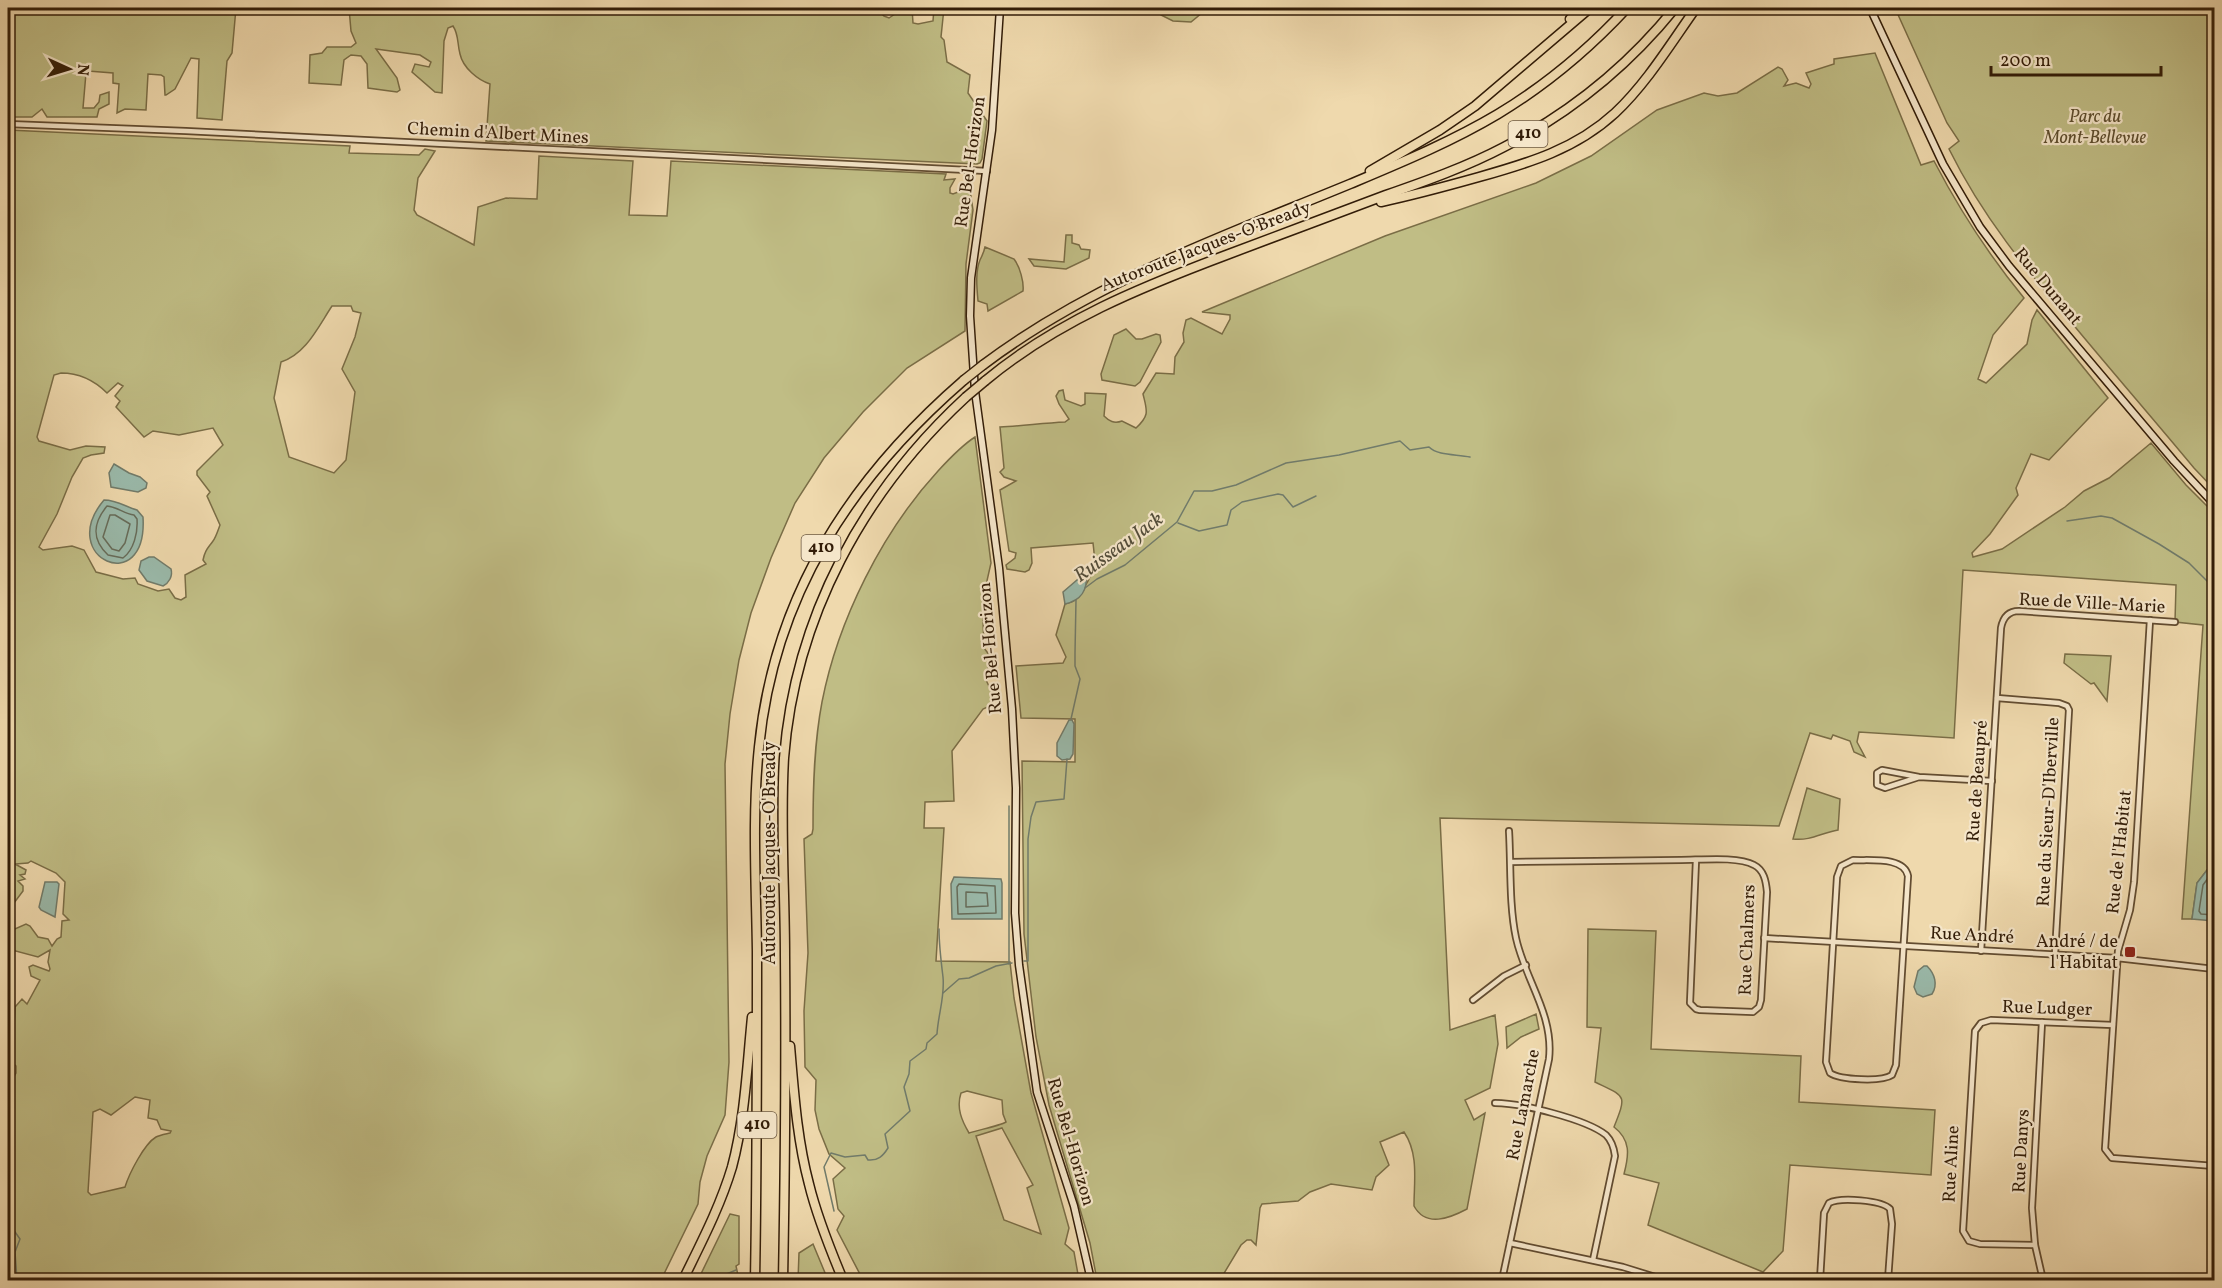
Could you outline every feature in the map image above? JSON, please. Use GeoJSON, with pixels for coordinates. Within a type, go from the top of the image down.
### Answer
{"type":"FeatureCollection","features":[{"type":"Feature","properties":{"kind":"highway"},"geometry":{"type":"LineString","coordinates":[[1530,60],[1581,8]]}},
{"type":"Feature","properties":{"kind":"highway"},"geometry":{"type":"LineString","coordinates":[[1344,186],[1452,122],[1480,102],[1590,8]]}},
{"type":"Feature","properties":{"kind":"highway","name":"Autoroute Jacques-O'Bready"},"geometry":{"type":"LineString","coordinates":[[755,1281],[758,759],[765,703],[775,658],[786,626],[813,563],[848,505],[897,444],[929,412],[983,365],[1047,321],[1112,285],[1439,145],[1499,113],[1564,67],[1628,8]]}},
{"type":"Feature","properties":{"kind":"highway","name":"Autoroute Jacques-O'Bready"},"geometry":{"type":"LineString","coordinates":[[783,1281],[784,759],[793,695],[807,640],[831,576],[871,507],[912,453],[966,397],[1044,339],[1113,300],[1163,279],[1472,163],[1542,126],[1581,99],[1615,70],[1675,8]]}},
{"type":"Feature","properties":{"kind":"highway"},"geometry":{"type":"LineString","coordinates":[[1350,209],[1424,192],[1517,166],[1570,145],[1596,128],[1625,103],[1696,8]]}},
{"type":"Feature","properties":{"kind":"highway"},"geometry":{"type":"LineString","coordinates":[[1683,26],[1702,8]]}},
{"type":"Feature","properties":{"kind":"highway"},"geometry":{"type":"LineString","coordinates":[[683,1281],[719,1203],[735,1152],[747,1072],[757,969]]}},
{"type":"Feature","properties":{"kind":"highway"},"geometry":{"type":"LineString","coordinates":[[785,989],[797,1122],[804,1164],[817,1213],[843,1281]]}},
{"type":"Feature","properties":{"kind":"street","name":"Rue Bel-Horizon"},"geometry":{"type":"LineString","coordinates":[[1000,8],[995,106],[972,264],[970,316],[975,391],[999,568],[1013,717],[1017,942],[1037,1092],[1074,1206],[1091,1281]]}},
{"type":"Feature","properties":{"kind":"street","name":"Rue Dunant"},"geometry":{"type":"LineString","coordinates":[[1872,8],[1952,181],[1990,241],[2183,472],[2214,504]]}},
{"type":"Feature","properties":{"kind":"street","name":"Chemin d'Albert Mines"},"geometry":{"type":"LineString","coordinates":[[8,124],[987,171]]}},
{"type":"Feature","properties":{"kind":"street","name":"Rue de Ville-Marie"},"geometry":{"type":"LineString","coordinates":[[2007,615],[2019,611],[2175,622]]}},
{"type":"Feature","properties":{"kind":"street","name":"Rue de Beaupré"},"geometry":{"type":"LineString","coordinates":[[1981,951],[2002,624],[2007,615]]}},
{"type":"Feature","properties":{"kind":"street","name":"Rue de l'Habitat"},"geometry":{"type":"LineString","coordinates":[[2150,620],[2134,882],[2130,910],[2117,958],[2106,1149],[2112,1158],[2214,1166]]}},
{"type":"Feature","properties":{"kind":"street","name":"Rue du Sieur-D'Iberville"},"geometry":{"type":"LineString","coordinates":[[1997,698],[2059,703],[2067,706],[2069,710],[2055,954]]}},
{"type":"Feature","properties":{"kind":"street"},"geometry":{"type":"LineString","coordinates":[[1919,777],[1882,788],[1877,785],[1875,779],[1876,774],[1882,770],[1919,777],[1992,781]]}},
{"type":"Feature","properties":{"kind":"street","name":"Rue Lamarche"},"geometry":{"type":"LineString","coordinates":[[1502,1281],[1549,1059],[1549,1032],[1545,1015],[1518,945],[1514,927],[1509,831]]}},
{"type":"Feature","properties":{"kind":"street","name":"Rue Chalmers"},"geometry":{"type":"LineString","coordinates":[[1511,861],[1696,860],[1747,862],[1757,867],[1765,878],[1767,892],[1761,1000],[1756,1010],[1749,1013],[1700,1010],[1692,1007],[1689,999],[1696,860]]}},
{"type":"Feature","properties":{"kind":"street"},"geometry":{"type":"LineString","coordinates":[[1853,860],[1898,863],[1905,867],[1908,876],[1904,945],[1895,1071],[1882,1079],[1838,1077],[1830,1073],[1826,1062],[1833,942],[1839,870],[1844,863],[1853,860]]}},
{"type":"Feature","properties":{"kind":"street","name":"Rue André"},"geometry":{"type":"LineString","coordinates":[[1764,938],[2117,958],[2214,969]]}},
{"type":"Feature","properties":{"kind":"street"},"geometry":{"type":"LineString","coordinates":[[1473,1000],[1504,976],[1526,966]]}},
{"type":"Feature","properties":{"kind":"street","name":"Rue Ludger"},"geometry":{"type":"LineString","coordinates":[[1982,1023],[1991,1020],[2112,1025]]}},
{"type":"Feature","properties":{"kind":"street","name":"Rue Danys"},"geometry":{"type":"LineString","coordinates":[[2042,1022],[2032,1208],[2035,1245],[2043,1281]]}},
{"type":"Feature","properties":{"kind":"street","name":"Rue Aline"},"geometry":{"type":"LineString","coordinates":[[1982,1023],[1977,1026],[1973,1038],[1963,1231],[1969,1241],[1980,1244],[2035,1245]]}},
{"type":"Feature","properties":{"kind":"street"},"geometry":{"type":"LineString","coordinates":[[1495,1103],[1515,1104],[1563,1116],[1601,1132],[1613,1145],[1614,1161],[1593,1260]]}},
{"type":"Feature","properties":{"kind":"street"},"geometry":{"type":"LineString","coordinates":[[1820,1281],[1824,1214],[1829,1203],[1837,1200],[1879,1202],[1890,1209],[1892,1224],[1888,1281]]}},
{"type":"Feature","properties":{"kind":"street"},"geometry":{"type":"LineString","coordinates":[[1510,1243],[1628,1268],[1665,1281]]}},
{"type":"Feature","properties":{"kind":"green space"},"geometry":{"type":"Polygon","coordinates":[[[8,8],[236,8],[232,53],[227,61],[222,120],[197,118],[199,59],[191,58],[175,89],[166,95],[164,77],[148,74],[146,110],[125,109],[117,113],[119,84],[113,83],[113,73],[88,71],[83,108],[94,108],[99,102],[100,95],[109,92],[109,104],[99,109],[97,117],[47,117],[42,109],[32,117],[8,117],[8,8]]]}},
{"type":"Feature","properties":{"kind":"green space"},"geometry":{"type":"Polygon","coordinates":[[[349,8],[876,8],[889,18],[904,8],[912,8],[913,23],[918,24],[933,21],[934,8],[944,8],[941,37],[944,40],[947,62],[970,75],[968,93],[987,121],[982,159],[977,164],[486,141],[490,84],[481,80],[464,64],[453,26],[448,28],[444,41],[442,93],[435,92],[412,72],[415,64],[429,67],[431,62],[420,55],[376,49],[397,78],[400,90],[397,92],[368,88],[367,64],[361,56],[351,55],[344,60],[341,85],[309,83],[310,55],[322,53],[327,47],[351,47],[356,43],[351,31],[349,8]]]}},
{"type":"Feature","properties":{"kind":"green space"},"geometry":{"type":"Polygon","coordinates":[[[1161,8],[1208,8],[1191,22],[1173,21],[1161,15],[1161,8]]]}},
{"type":"Feature","properties":{"kind":"green space","name":"Parc du Mont-Bellevue"},"geometry":{"type":"Polygon","coordinates":[[[1895,8],[2214,8],[2214,489],[2023,264],[1991,221],[1949,149],[1959,141],[1947,123],[1895,8]]]}},
{"type":"Feature","properties":{"kind":"green space"},"geometry":{"type":"Polygon","coordinates":[[[1875,53],[1921,165],[1934,161],[1975,232],[2024,298],[1993,335],[1978,379],[1986,383],[2027,344],[2032,320],[2037,310],[2108,398],[2049,460],[2031,454],[2016,488],[2018,495],[1990,534],[1972,553],[1973,557],[2002,549],[2065,507],[2084,491],[2109,478],[2151,443],[2186,485],[2214,513],[2214,861],[2197,883],[2192,919],[2182,919],[2203,625],[2175,622],[2176,585],[1963,570],[1954,738],[1859,732],[1857,742],[1865,757],[1854,752],[1850,741],[1833,735],[1831,739],[1810,733],[1779,826],[1440,818],[1450,1030],[1495,1015],[1498,1044],[1490,1088],[1465,1100],[1474,1120],[1485,1113],[1467,1209],[1439,1219],[1425,1217],[1419,1213],[1414,1206],[1414,1158],[1404,1132],[1380,1142],[1389,1165],[1376,1177],[1372,1190],[1331,1184],[1310,1192],[1298,1201],[1262,1204],[1256,1245],[1251,1240],[1247,1240],[1241,1245],[1220,1280],[1097,1280],[1090,1243],[1049,1105],[1036,1037],[1024,934],[1022,761],[1075,762],[1075,719],[1021,718],[1016,666],[1063,663],[1066,657],[1056,635],[1065,604],[1078,598],[1091,576],[1094,549],[1093,543],[1031,548],[1032,563],[1029,570],[1025,572],[1007,569],[1006,565],[1015,558],[1016,553],[1009,551],[1000,490],[1016,481],[1004,477],[1000,472],[1004,468],[1000,427],[1065,422],[1069,419],[1056,396],[1059,391],[1063,390],[1065,400],[1081,406],[1085,404],[1085,393],[1106,394],[1104,416],[1112,422],[1122,421],[1136,428],[1144,420],[1146,412],[1143,394],[1156,373],[1174,374],[1175,357],[1184,342],[1183,333],[1186,320],[1191,318],[1222,334],[1230,315],[1202,312],[1385,236],[1536,183],[1591,156],[1657,110],[1704,93],[1718,96],[1737,93],[1778,67],[1782,69],[1788,80],[1784,86],[1796,83],[1809,88],[1811,84],[1806,73],[1834,64],[1834,59],[1875,53]]]}},
{"type":"Feature","properties":{"kind":"green space"},"geometry":{"type":"Polygon","coordinates":[[[8,130],[350,146],[349,153],[419,155],[425,149],[435,151],[418,178],[414,210],[417,215],[474,245],[478,207],[506,198],[537,199],[539,156],[633,161],[629,215],[667,216],[671,161],[946,174],[944,180],[955,179],[950,193],[970,190],[973,210],[966,264],[965,331],[907,368],[863,412],[824,458],[795,503],[771,558],[751,613],[739,660],[725,764],[729,1062],[725,1115],[707,1156],[700,1182],[698,1204],[661,1280],[8,1280],[8,1087],[16,1073],[16,1066],[8,1058],[13,1045],[15,1007],[22,999],[27,1004],[40,980],[31,976],[29,967],[33,965],[49,971],[50,950],[38,957],[8,949],[8,932],[26,924],[38,937],[48,939],[52,946],[61,937],[62,921],[69,920],[63,914],[65,882],[56,873],[31,861],[15,864],[26,870],[25,874],[20,875],[25,879],[18,881],[23,886],[23,891],[8,911],[8,130]],[[332,306],[298,353],[281,362],[274,398],[289,457],[334,473],[346,460],[355,392],[342,369],[355,337],[361,313],[353,311],[351,306],[332,306]],[[68,373],[54,375],[37,437],[39,441],[70,450],[86,446],[105,447],[104,453],[83,458],[39,547],[43,550],[72,546],[84,550],[96,572],[123,579],[135,578],[138,584],[158,591],[169,589],[175,598],[181,600],[186,597],[185,575],[206,564],[203,560],[205,554],[220,525],[207,496],[210,492],[197,475],[197,471],[223,445],[213,428],[179,435],[153,431],[144,437],[116,407],[120,401],[115,396],[123,386],[118,383],[107,393],[97,384],[80,376],[68,373]],[[135,1097],[111,1115],[100,1109],[93,1112],[88,1192],[91,1195],[125,1187],[133,1167],[151,1141],[171,1131],[161,1129],[157,1120],[148,1118],[150,1100],[135,1097]]]}},
{"type":"Feature","properties":{"kind":"green space"},"geometry":{"type":"Polygon","coordinates":[[[1066,235],[1072,235],[1072,243],[1079,245],[1081,249],[1090,250],[1089,258],[1066,269],[1034,266],[1029,259],[1064,262],[1066,235]]]}},
{"type":"Feature","properties":{"kind":"green space"},"geometry":{"type":"Polygon","coordinates":[[[985,247],[1014,259],[1020,270],[1023,287],[1023,291],[988,311],[987,304],[978,301],[977,286],[978,265],[985,247]]]}},
{"type":"Feature","properties":{"kind":"green space"},"geometry":{"type":"Polygon","coordinates":[[[1126,329],[1136,339],[1160,335],[1161,342],[1140,382],[1135,386],[1102,380],[1101,374],[1114,335],[1126,329]]]}},
{"type":"Feature","properties":{"kind":"green space"},"geometry":{"type":"Polygon","coordinates":[[[975,437],[991,563],[984,594],[984,648],[990,656],[986,680],[995,699],[992,705],[983,709],[952,751],[954,801],[925,802],[924,828],[944,828],[936,961],[1010,962],[1031,1093],[1069,1228],[1065,1244],[1074,1252],[1079,1280],[863,1280],[837,1230],[844,1216],[838,1209],[833,1179],[845,1168],[829,1154],[819,1129],[815,1110],[816,1080],[805,1067],[804,1011],[808,953],[804,839],[812,834],[813,829],[817,734],[829,671],[851,609],[865,579],[898,521],[918,495],[946,462],[975,437]],[[967,1091],[961,1093],[959,1109],[969,1133],[1006,1122],[1002,1100],[967,1091]],[[1002,1128],[976,1136],[1004,1220],[1041,1234],[1027,1188],[1033,1185],[1002,1128]]]}},
{"type":"Feature","properties":{"kind":"green space"},"geometry":{"type":"Polygon","coordinates":[[[2065,654],[2111,656],[2107,701],[2094,683],[2091,684],[2064,663],[2065,654]]]}},
{"type":"Feature","properties":{"kind":"green space"},"geometry":{"type":"Polygon","coordinates":[[[1807,788],[1840,799],[1838,830],[1811,838],[1793,839],[1807,788]]]}},
{"type":"Feature","properties":{"kind":"green space"},"geometry":{"type":"Polygon","coordinates":[[[1588,929],[1656,931],[1651,1049],[1801,1056],[1799,1102],[1935,1110],[1931,1175],[1790,1165],[1783,1251],[1763,1272],[1648,1225],[1659,1183],[1624,1174],[1627,1160],[1626,1143],[1614,1127],[1621,1108],[1621,1098],[1618,1094],[1595,1082],[1601,1028],[1587,1027],[1588,929]]]}},
{"type":"Feature","properties":{"kind":"green space"},"geometry":{"type":"Polygon","coordinates":[[[1536,1014],[1539,1029],[1521,1037],[1507,1048],[1506,1027],[1536,1014]]]}},
{"type":"Feature","properties":{"kind":"green space"},"geometry":{"type":"Polygon","coordinates":[[[730,1214],[739,1216],[739,1264],[736,1266],[739,1280],[698,1280],[730,1214]]]}},
{"type":"Feature","properties":{"kind":"green space"},"geometry":{"type":"Polygon","coordinates":[[[813,1244],[828,1280],[798,1280],[799,1253],[813,1244]]]}},
{"type":"Feature","properties":{"kind":"water"},"geometry":{"type":"Polygon","coordinates":[[[114,464],[140,477],[147,483],[146,488],[138,492],[111,487],[109,473],[114,464]]]}},
{"type":"Feature","properties":{"kind":"water"},"geometry":{"type":"Polygon","coordinates":[[[104,500],[117,502],[137,510],[143,517],[141,542],[132,557],[120,563],[107,561],[96,552],[90,539],[92,521],[104,500]]]}},
{"type":"Feature","properties":{"kind":"water"},"geometry":{"type":"Polygon","coordinates":[[[154,557],[171,569],[170,579],[163,586],[147,581],[139,570],[141,561],[154,557]]]}},
{"type":"Feature","properties":{"kind":"water"},"geometry":{"type":"Polygon","coordinates":[[[1086,574],[1086,585],[1082,594],[1065,604],[1063,592],[1086,574]]]}},
{"type":"Feature","properties":{"kind":"water"},"geometry":{"type":"Polygon","coordinates":[[[1069,720],[1072,720],[1074,724],[1073,754],[1070,759],[1062,760],[1057,756],[1057,743],[1069,720]]]}},
{"type":"Feature","properties":{"kind":"water"},"geometry":{"type":"Polygon","coordinates":[[[2214,861],[2214,921],[2192,919],[2197,883],[2214,861]]]}},
{"type":"Feature","properties":{"kind":"water"},"geometry":{"type":"Polygon","coordinates":[[[954,877],[1001,879],[1002,919],[952,919],[951,884],[954,877]]]}},
{"type":"Feature","properties":{"kind":"water"},"geometry":{"type":"Polygon","coordinates":[[[45,882],[59,884],[55,917],[39,907],[45,882]]]}},
{"type":"Feature","properties":{"kind":"water"},"geometry":{"type":"Polygon","coordinates":[[[1924,966],[1932,972],[1935,983],[1932,994],[1923,997],[1917,994],[1914,987],[1918,971],[1924,966]]]}},
{"type":"Feature","properties":{"kind":"waterway","name":"Ruisseau Jack"},"geometry":{"type":"LineString","coordinates":[[1085,588],[1097,579],[1125,565],[1177,522],[1194,491],[1212,491],[1236,485],[1286,463],[1339,455],[1400,441],[1410,450],[1429,447],[1442,453],[1470,457]]}},
{"type":"Feature","properties":{"kind":"waterway"},"geometry":{"type":"LineString","coordinates":[[1178,523],[1199,531],[1227,525],[1231,510],[1242,502],[1278,494],[1283,495],[1293,507],[1316,496]]}},
{"type":"Feature","properties":{"kind":"waterway"},"geometry":{"type":"LineString","coordinates":[[2067,521],[2101,516],[2112,518],[2189,563],[2214,588]]}},
{"type":"Feature","properties":{"kind":"waterway","name":"Ruisseau Jack"},"geometry":{"type":"LineString","coordinates":[[1071,719],[1080,679],[1075,666],[1076,600]]}},
{"type":"Feature","properties":{"kind":"waterway","name":"Ruisseau Jack"},"geometry":{"type":"LineString","coordinates":[[1024,961],[1028,961],[1028,839],[1031,817],[1036,802],[1064,799],[1067,759]]}},
{"type":"Feature","properties":{"kind":"waterway"},"geometry":{"type":"LineString","coordinates":[[1009,806],[1009,964]]}},
{"type":"Feature","properties":{"kind":"waterway","name":"Ruisseau Jack"},"geometry":{"type":"LineString","coordinates":[[834,1211],[824,1167],[831,1153],[845,1157],[865,1155],[868,1160],[877,1159],[888,1148],[885,1134],[910,1111],[904,1087],[909,1074],[910,1061],[926,1049],[927,1043],[937,1034],[943,984],[939,929]]}},
{"type":"Feature","properties":{"kind":"waterway","name":"Ruisseau Jack"},"geometry":{"type":"LineString","coordinates":[[943,993],[959,979],[969,978],[996,966],[1012,963]]}},
{"type":"Feature","properties":{"kind":"waterway"},"geometry":{"type":"LineString","coordinates":[[8,1222],[20,1239],[15,1252],[17,1280]]}},
{"type":"Feature","properties":{"kind":"waterway","name":"Ruisseau Jack"},"geometry":{"type":"LineString","coordinates":[[712,1280],[736,1270]]}},
{"type":"Feature","properties":{"kind":"place","name":"André / de l'Habitat"},"geometry":{"type":"Point","coordinates":[2130,952]}}]}
